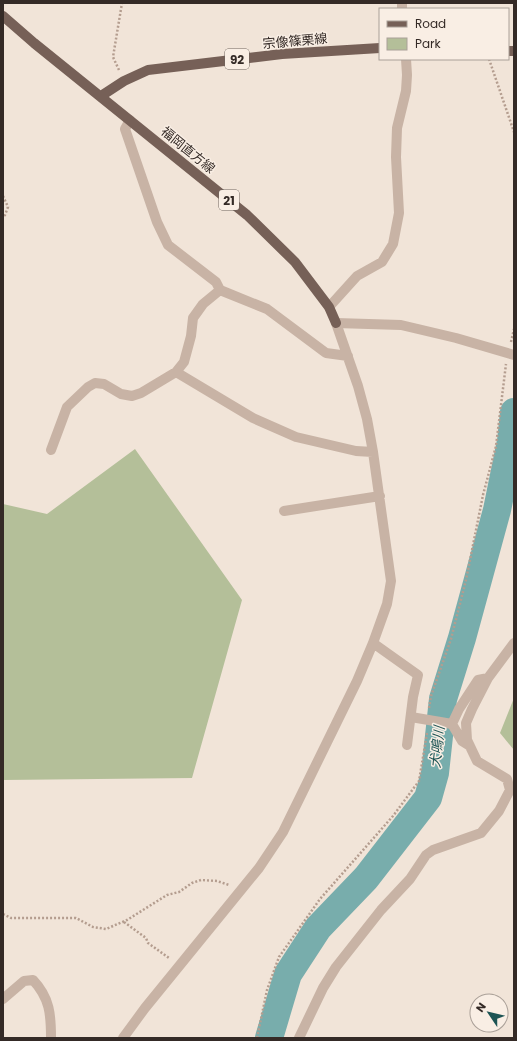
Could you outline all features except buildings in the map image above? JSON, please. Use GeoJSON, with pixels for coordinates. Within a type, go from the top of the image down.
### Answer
{"type":"FeatureCollection","features":[{"type":"Feature","properties":{"kind":"main road","name":"福岡直方線"},"geometry":{"type":"LineString","coordinates":[[3,16],[34,43],[253,220],[295,262],[329,307],[336,323]]}},
{"type":"Feature","properties":{"kind":"main road","name":"宗像篠栗線"},"geometry":{"type":"LineString","coordinates":[[100,96],[124,81],[148,70],[282,54],[379,48]]}},
{"type":"Feature","properties":{"kind":"street"},"geometry":{"type":"LineString","coordinates":[[329,307],[347,289],[357,276],[382,262],[393,244],[399,213],[396,157],[397,128],[406,91],[406,60]]}},
{"type":"Feature","properties":{"kind":"street"},"geometry":{"type":"LineString","coordinates":[[130,120],[125,129],[157,222],[168,245],[216,282],[220,290],[268,309],[326,353],[348,356]]}},
{"type":"Feature","properties":{"kind":"street"},"geometry":{"type":"LineString","coordinates":[[51,450],[67,407],[88,386],[95,383],[104,384],[121,394],[132,396],[141,394],[176,372],[184,362],[191,336],[192,318],[203,304],[220,290]]}},
{"type":"Feature","properties":{"kind":"street"},"geometry":{"type":"LineString","coordinates":[[122,1038],[259,868],[284,832],[357,682],[387,604],[391,580],[373,452],[358,386],[336,323],[401,326],[456,338],[511,354]]}},
{"type":"Feature","properties":{"kind":"street"},"geometry":{"type":"LineString","coordinates":[[176,372],[253,418],[296,437],[356,451],[373,452]]}},
{"type":"Feature","properties":{"kind":"street"},"geometry":{"type":"LineString","coordinates":[[284,511],[380,496]]}},
{"type":"Feature","properties":{"kind":"street"},"geometry":{"type":"LineString","coordinates":[[373,643],[418,675],[406,745]]}},
{"type":"Feature","properties":{"kind":"street"},"geometry":{"type":"LineString","coordinates":[[299,1038],[322,988],[336,967],[381,910],[410,878],[426,855],[433,850],[481,833],[499,811],[510,790],[508,779],[477,761],[468,740],[466,724],[488,678],[514,643]]}},
{"type":"Feature","properties":{"kind":"street"},"geometry":{"type":"LineString","coordinates":[[452,724],[459,709],[478,680],[488,678]]}},
{"type":"Feature","properties":{"kind":"street"},"geometry":{"type":"LineString","coordinates":[[411,717],[452,724],[462,741],[470,746]]}},
{"type":"Feature","properties":{"kind":"street"},"geometry":{"type":"LineString","coordinates":[[3,999],[24,980],[33,980],[41,989],[50,1009],[51,1038]]}},
{"type":"Feature","properties":{"kind":"path"},"geometry":{"type":"LineString","coordinates":[[122,3],[113,57],[124,81]]}},
{"type":"Feature","properties":{"kind":"path"},"geometry":{"type":"LineString","coordinates":[[489,60],[514,132]]}},
{"type":"Feature","properties":{"kind":"path"},"geometry":{"type":"LineString","coordinates":[[3,196],[8,207],[3,217]]}},
{"type":"Feature","properties":{"kind":"path"},"geometry":{"type":"LineString","coordinates":[[3,914],[11,918],[76,918],[93,927],[106,929],[123,922],[158,899],[179,892],[192,883],[202,880],[217,881],[228,884],[240,892]]}},
{"type":"Feature","properties":{"kind":"path"},"geometry":{"type":"LineString","coordinates":[[123,922],[146,938],[148,944],[180,966]]}},
{"type":"Feature","properties":{"kind":"green space"},"geometry":{"type":"Polygon","coordinates":[[[135,449],[242,600],[192,778],[3,780],[3,504],[47,514],[135,449]]]}},
{"type":"Feature","properties":{"kind":"green space"},"geometry":{"type":"Polygon","coordinates":[[[514,698],[514,750],[500,733],[514,698]]]}},
{"type":"Feature","properties":{"kind":"waterway","name":"犬鳴川"},"geometry":{"type":"LineString","coordinates":[[269,1038],[288,974],[318,928],[366,878],[428,798],[435,773],[443,699],[462,638],[497,510],[511,441],[514,412]]}}]}
